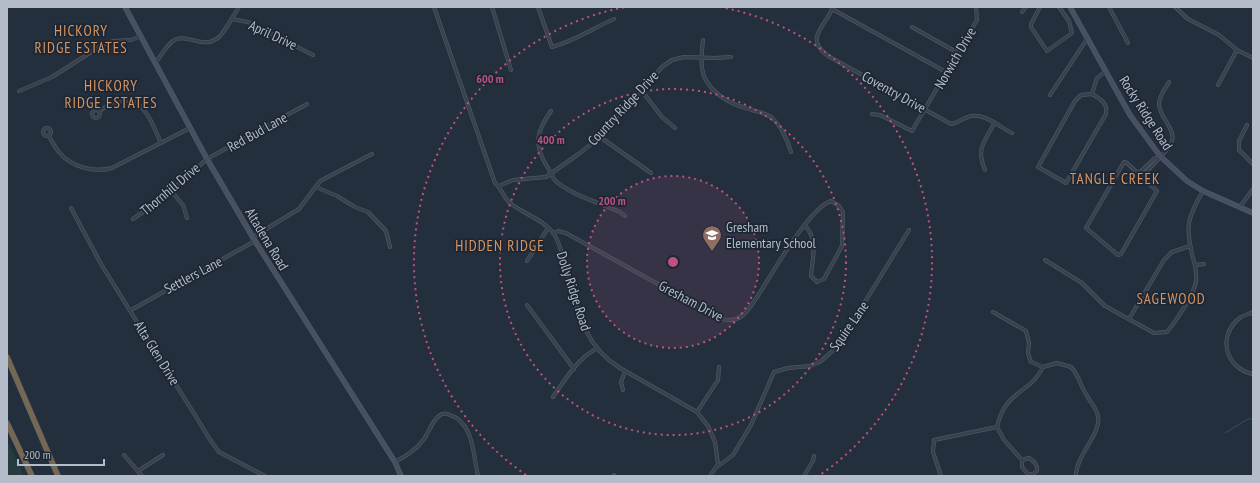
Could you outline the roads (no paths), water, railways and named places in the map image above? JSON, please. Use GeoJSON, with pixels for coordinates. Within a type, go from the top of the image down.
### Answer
{"type":"FeatureCollection","features":[{"type":"Feature","properties":{"kind":"highway"},"geometry":{"type":"LineString","coordinates":[[7,357],[58,476]]}},
{"type":"Feature","properties":{"kind":"highway"},"geometry":{"type":"LineString","coordinates":[[7,423],[32,476]]}},
{"type":"Feature","properties":{"kind":"street","name":"Altadena Road"},"geometry":{"type":"LineString","coordinates":[[125,7],[207,159],[254,239],[395,462],[401,476]]}},
{"type":"Feature","properties":{"kind":"street"},"geometry":{"type":"LineString","coordinates":[[156,63],[172,41],[184,38],[198,42],[208,42],[219,36],[239,7]]}},
{"type":"Feature","properties":{"kind":"street","name":"Dolly Ridge Road"},"geometry":{"type":"LineString","coordinates":[[434,7],[493,181],[499,186],[500,191],[509,202],[548,228],[553,233],[560,248],[582,324],[596,349],[607,360],[625,372],[697,412],[708,426],[715,442],[718,464],[710,476]]}},
{"type":"Feature","properties":{"kind":"street"},"geometry":{"type":"LineString","coordinates":[[492,7],[511,70]]}},
{"type":"Feature","properties":{"kind":"street"},"geometry":{"type":"LineString","coordinates":[[538,7],[552,47],[570,42],[592,28],[614,19]]}},
{"type":"Feature","properties":{"kind":"street","name":"Norwich Drive"},"geometry":{"type":"LineString","coordinates":[[872,114],[880,115],[912,131],[926,110],[946,72],[977,20],[976,7]]}},
{"type":"Feature","properties":{"kind":"street"},"geometry":{"type":"LineString","coordinates":[[1022,12],[1026,7]]}},
{"type":"Feature","properties":{"kind":"street"},"geometry":{"type":"LineString","coordinates":[[1040,7],[1031,24],[1031,27],[1046,51],[1072,33],[1069,21],[1059,7]]}},
{"type":"Feature","properties":{"kind":"street","name":"Rocky Ridge Road"},"geometry":{"type":"LineString","coordinates":[[1070,7],[1137,126],[1159,157],[1188,182],[1203,191],[1253,213]]}},
{"type":"Feature","properties":{"kind":"street"},"geometry":{"type":"LineString","coordinates":[[1109,7],[1128,44]]}},
{"type":"Feature","properties":{"kind":"street"},"geometry":{"type":"LineString","coordinates":[[1175,7],[1188,19],[1219,35],[1237,50],[1253,58]]}},
{"type":"Feature","properties":{"kind":"street"},"geometry":{"type":"LineString","coordinates":[[833,8],[946,72]]}},
{"type":"Feature","properties":{"kind":"street","name":"Coventry Drive"},"geometry":{"type":"LineString","coordinates":[[833,8],[817,35],[816,40],[820,50],[951,124],[957,123],[968,116],[975,115],[983,117],[1012,133]]}},
{"type":"Feature","properties":{"kind":"street","name":"April Drive"},"geometry":{"type":"LineString","coordinates":[[231,19],[248,22],[313,55]]}},
{"type":"Feature","properties":{"kind":"street"},"geometry":{"type":"LineString","coordinates":[[912,27],[958,53]]}},
{"type":"Feature","properties":{"kind":"street"},"geometry":{"type":"LineString","coordinates":[[19,91],[52,77],[104,44],[114,41],[131,40],[141,36]]}},
{"type":"Feature","properties":{"kind":"street"},"geometry":{"type":"LineString","coordinates":[[1050,95],[1087,39]]}},
{"type":"Feature","properties":{"kind":"street"},"geometry":{"type":"LineString","coordinates":[[703,40],[703,75],[715,91],[736,105],[760,112],[772,118],[778,125],[791,152]]}},
{"type":"Feature","properties":{"kind":"street"},"geometry":{"type":"LineString","coordinates":[[1218,85],[1237,50]]}},
{"type":"Feature","properties":{"kind":"street","name":"Country Ridge Drive"},"geometry":{"type":"LineString","coordinates":[[499,186],[513,180],[540,179],[551,174],[600,137],[627,105],[642,92],[662,67],[672,60],[684,56],[702,58],[731,57]]}},
{"type":"Feature","properties":{"kind":"street"},"geometry":{"type":"LineString","coordinates":[[1092,94],[1097,78],[1106,71]]}},
{"type":"Feature","properties":{"kind":"street"},"geometry":{"type":"LineString","coordinates":[[1139,173],[1158,161],[1159,157],[1170,147],[1173,140],[1172,133],[1159,106],[1162,95],[1169,82]]}},
{"type":"Feature","properties":{"kind":"street"},"geometry":{"type":"LineString","coordinates":[[642,92],[662,117],[675,128]]}},
{"type":"Feature","properties":{"kind":"street"},"geometry":{"type":"LineString","coordinates":[[1092,94],[1104,103],[1106,114],[1066,183],[1038,167],[1075,101],[1081,95],[1092,94]]}},
{"type":"Feature","properties":{"kind":"street"},"geometry":{"type":"LineString","coordinates":[[99,111],[112,103],[121,100],[129,99],[136,102],[147,115],[161,143]]}},
{"type":"Feature","properties":{"kind":"street","name":"Red Bud Lane"},"geometry":{"type":"LineString","coordinates":[[207,159],[307,104]]}},
{"type":"Feature","properties":{"kind":"street"},"geometry":{"type":"LineString","coordinates":[[551,111],[539,134],[538,146],[542,159],[551,174],[557,182],[566,189],[626,216]]}},
{"type":"Feature","properties":{"kind":"street"},"geometry":{"type":"LineString","coordinates":[[985,170],[980,153],[982,144],[994,124]]}},
{"type":"Feature","properties":{"kind":"street"},"geometry":{"type":"LineString","coordinates":[[1246,125],[1239,141],[1239,150],[1253,164]]}},
{"type":"Feature","properties":{"kind":"street"},"geometry":{"type":"LineString","coordinates":[[49,136],[58,152],[65,158],[90,170],[102,171],[112,168],[190,128]]}},
{"type":"Feature","properties":{"kind":"street"},"geometry":{"type":"LineString","coordinates":[[600,137],[651,172]]}},
{"type":"Feature","properties":{"kind":"street","name":"Settlers Lane"},"geometry":{"type":"LineString","coordinates":[[130,310],[254,239],[299,209],[316,186],[328,176],[372,154]]}},
{"type":"Feature","properties":{"kind":"street","name":"Thornhill Drive"},"geometry":{"type":"LineString","coordinates":[[133,219],[171,192],[207,159]]}},
{"type":"Feature","properties":{"kind":"street"},"geometry":{"type":"LineString","coordinates":[[1124,162],[1127,162],[1139,173],[1157,190],[1121,254],[1118,255],[1087,230],[1086,227],[1124,162]]}},
{"type":"Feature","properties":{"kind":"street"},"geometry":{"type":"LineString","coordinates":[[1142,176],[1150,165]]}},
{"type":"Feature","properties":{"kind":"street"},"geometry":{"type":"LineString","coordinates":[[316,186],[355,207],[368,212],[386,231],[390,247]]}},
{"type":"Feature","properties":{"kind":"street"},"geometry":{"type":"LineString","coordinates":[[1239,208],[1253,189]]}},
{"type":"Feature","properties":{"kind":"street"},"geometry":{"type":"LineString","coordinates":[[1045,260],[1082,283],[1102,303],[1129,320],[1154,333],[1167,332],[1193,289],[1196,281],[1196,265],[1190,246],[1188,227],[1189,218],[1203,191]]}},
{"type":"Feature","properties":{"kind":"street"},"geometry":{"type":"LineString","coordinates":[[171,192],[183,206],[187,218]]}},
{"type":"Feature","properties":{"kind":"street","name":"Gresham Drive"},"geometry":{"type":"LineString","coordinates":[[553,233],[558,231],[566,233],[719,318],[729,321],[744,315],[805,226],[820,208],[831,201],[839,206],[843,212],[842,246],[824,279],[821,281],[814,281],[812,276],[813,239],[809,230],[805,226]]}},
{"type":"Feature","properties":{"kind":"street","name":"Alta Glen Drive"},"geometry":{"type":"LineString","coordinates":[[71,208],[101,264],[219,452],[265,476]]}},
{"type":"Feature","properties":{"kind":"street"},"geometry":{"type":"LineString","coordinates":[[526,261],[548,228]]}},
{"type":"Feature","properties":{"kind":"street","name":"Squire Lane"},"geometry":{"type":"LineString","coordinates":[[715,468],[733,455],[751,425],[774,372],[788,368],[810,366],[820,362],[838,346],[909,230]]}},
{"type":"Feature","properties":{"kind":"street"},"geometry":{"type":"LineString","coordinates":[[1129,320],[1164,260],[1172,252],[1190,246]]}},
{"type":"Feature","properties":{"kind":"street"},"geometry":{"type":"LineString","coordinates":[[1196,265],[1204,264]]}},
{"type":"Feature","properties":{"kind":"street"},"geometry":{"type":"LineString","coordinates":[[527,305],[574,369]]}},
{"type":"Feature","properties":{"kind":"street"},"geometry":{"type":"LineString","coordinates":[[993,312],[1026,331],[1029,343],[1028,357],[1031,362],[1043,367],[1057,363],[1071,367],[1095,408],[1098,417],[1097,428],[1079,460],[1076,476]]}},
{"type":"Feature","properties":{"kind":"street"},"geometry":{"type":"LineString","coordinates":[[1253,312],[1242,316],[1234,325],[1229,333],[1226,351],[1234,366],[1253,374]]}},
{"type":"Feature","properties":{"kind":"street"},"geometry":{"type":"LineString","coordinates":[[553,397],[574,369],[596,349]]}},
{"type":"Feature","properties":{"kind":"street"},"geometry":{"type":"LineString","coordinates":[[697,412],[718,380],[719,367]]}},
{"type":"Feature","properties":{"kind":"street"},"geometry":{"type":"LineString","coordinates":[[1022,460],[1029,458],[1033,460],[1037,468],[1033,474],[1028,474],[1022,467],[1022,460],[1004,440],[997,426],[1005,405],[1038,376],[1043,367]]}},
{"type":"Feature","properties":{"kind":"street"},"geometry":{"type":"LineString","coordinates":[[622,390],[621,382],[625,372]]}},
{"type":"Feature","properties":{"kind":"street"},"geometry":{"type":"LineString","coordinates":[[395,462],[415,449],[423,440],[437,417],[441,414],[449,414],[464,423],[469,432],[478,476]]}},
{"type":"Feature","properties":{"kind":"street"},"geometry":{"type":"LineString","coordinates":[[941,476],[933,452],[934,440],[997,426]]}},
{"type":"Feature","properties":{"kind":"street"},"geometry":{"type":"LineString","coordinates":[[124,455],[142,476]]}},
{"type":"Feature","properties":{"kind":"street"},"geometry":{"type":"LineString","coordinates":[[138,471],[163,455]]}},
{"type":"Feature","properties":{"kind":"street"},"geometry":{"type":"LineString","coordinates":[[804,476],[813,461],[814,456]]}},
{"type":"Feature","properties":{"kind":"waterway"},"geometry":{"type":"LineString","coordinates":[[1225,433],[1246,420],[1253,418]]}},
{"type":"Feature","properties":{"kind":"place","name":"Gresham Elementary School"},"geometry":{"type":"Point","coordinates":[712,252]}},
{"type":"Feature","properties":{"kind":"district","name":"HICKORY RIDGE ESTATES"},"geometry":{"type":"Point","coordinates":[81,38]}},
{"type":"Feature","properties":{"kind":"district","name":"HICKORY RIDGE ESTATES"},"geometry":{"type":"Point","coordinates":[111,94]}},
{"type":"Feature","properties":{"kind":"district","name":"TANGLE CREEK"},"geometry":{"type":"Point","coordinates":[1115,178]}},
{"type":"Feature","properties":{"kind":"district","name":"HIDDEN RIDGE"},"geometry":{"type":"Point","coordinates":[500,245]}},
{"type":"Feature","properties":{"kind":"district","name":"SAGEWOOD"},"geometry":{"type":"Point","coordinates":[1171,298]}}]}
